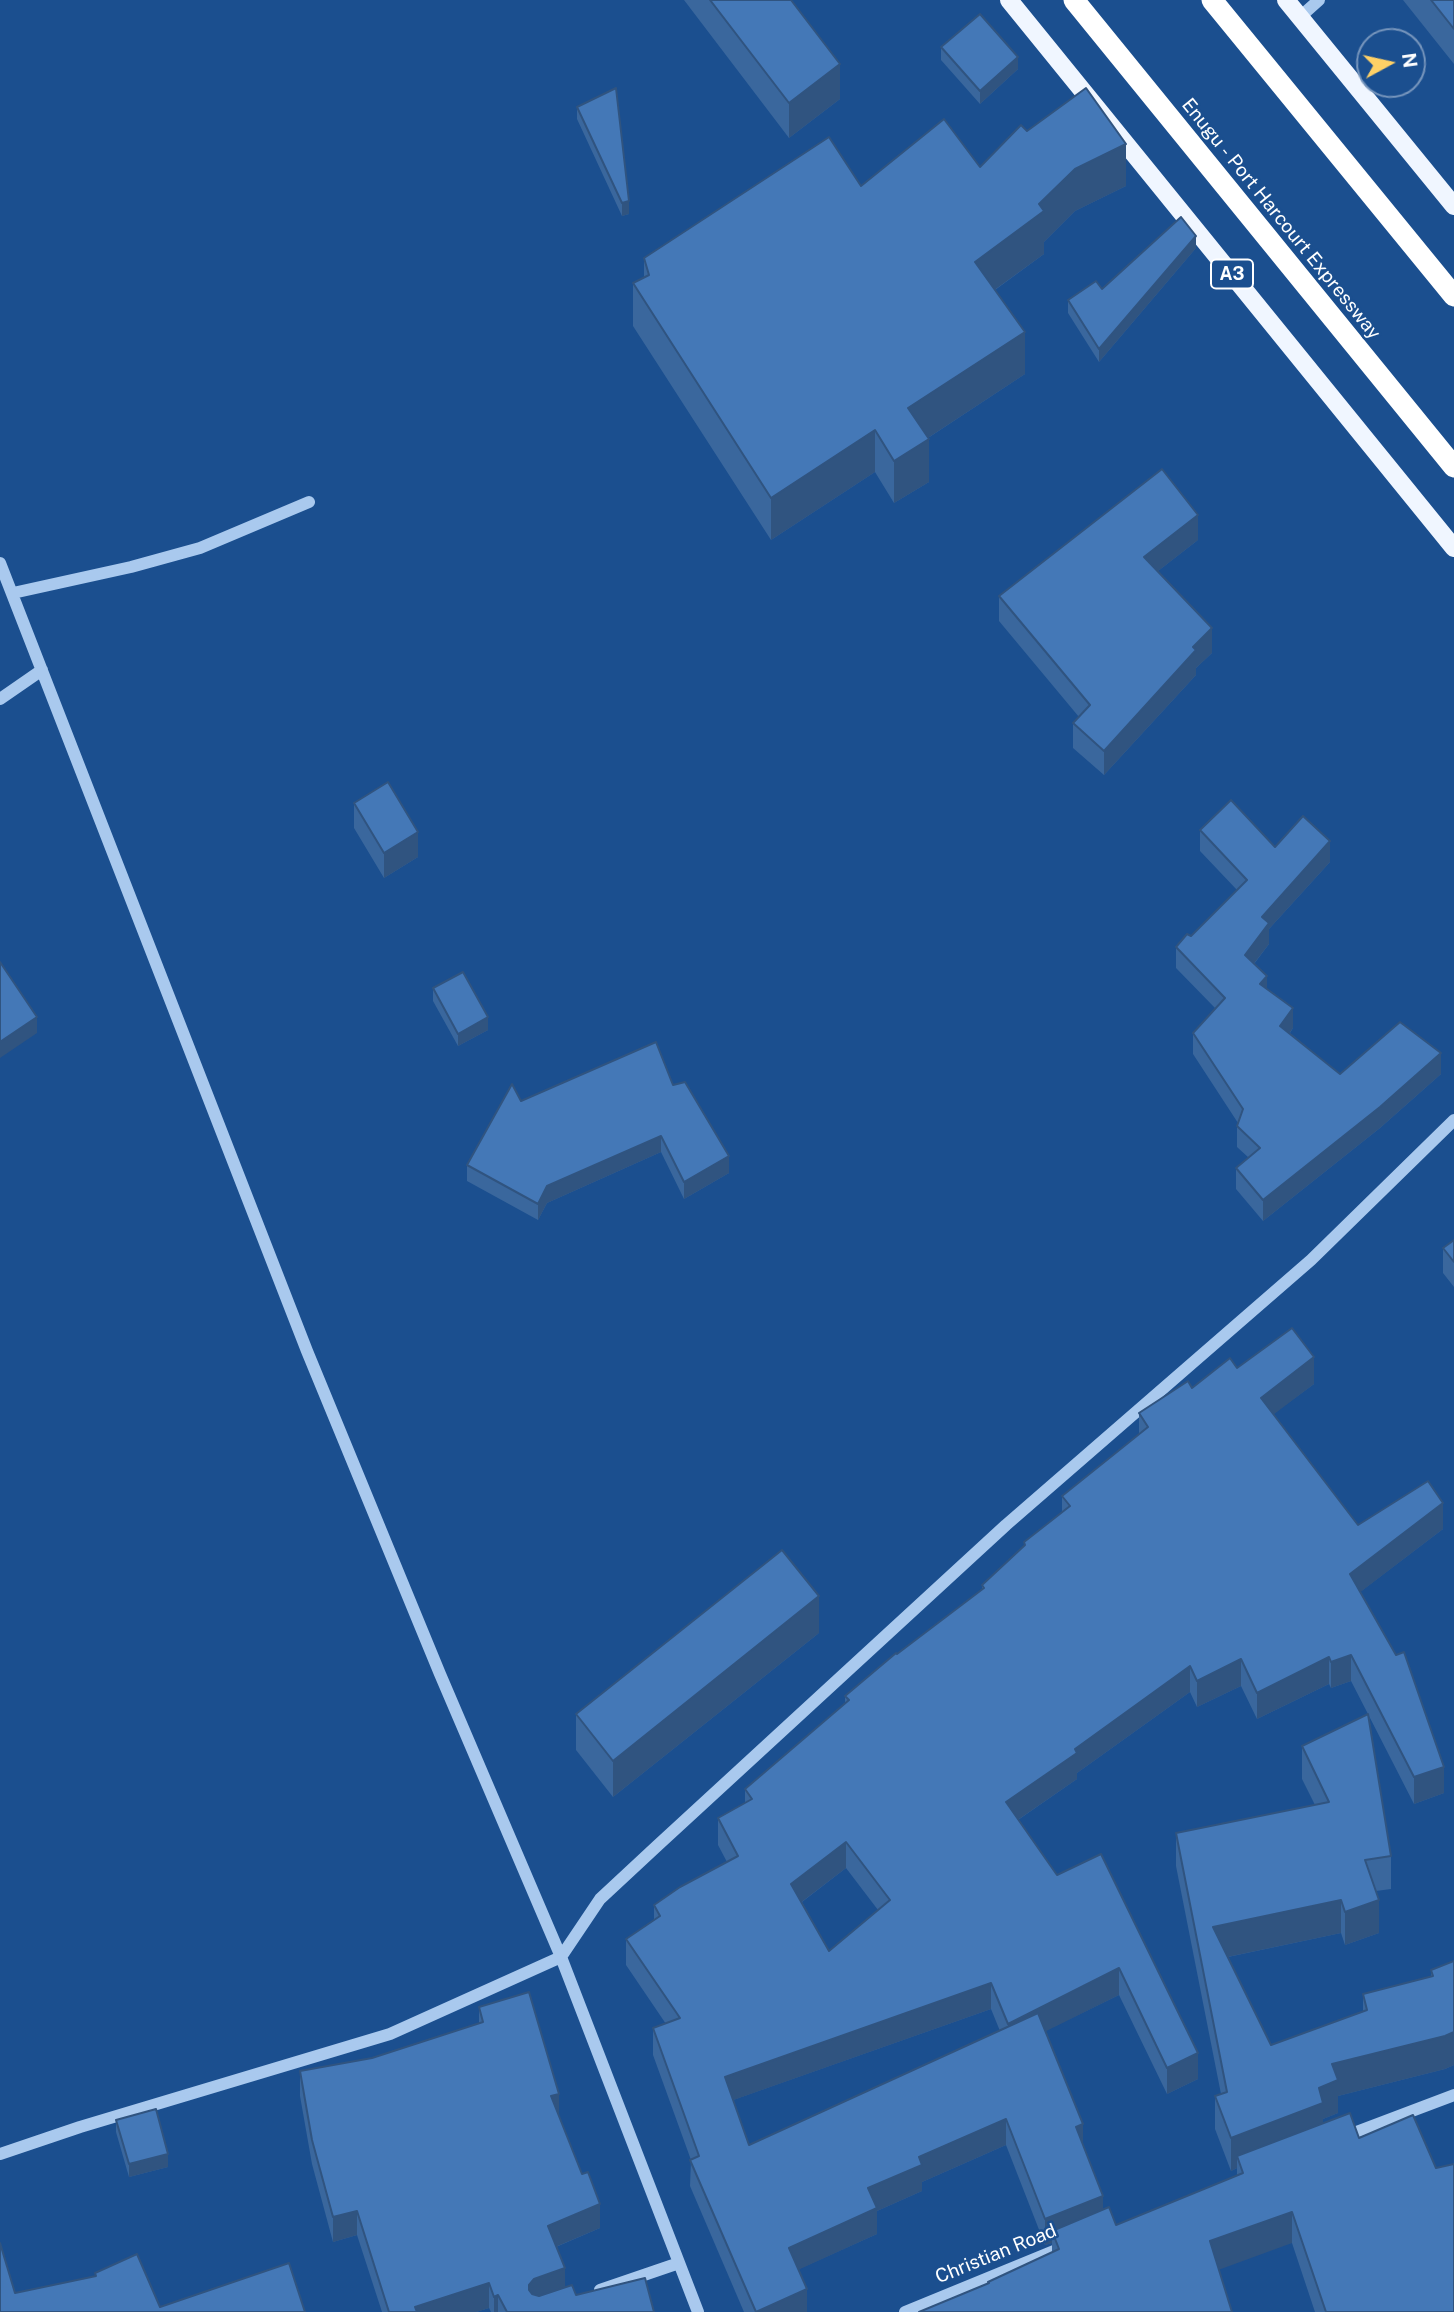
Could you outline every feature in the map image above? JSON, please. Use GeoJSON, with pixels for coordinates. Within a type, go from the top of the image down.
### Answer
{"type":"FeatureCollection","features":[{"type":"Feature","properties":{"kind":"highway","name":"Enugu - Port Harcourt Expressway"},"geometry":{"type":"LineString","coordinates":[[1074,0],[1454,467]]}},
{"type":"Feature","properties":{"kind":"highway"},"geometry":{"type":"LineString","coordinates":[[1212,0],[1454,296]]}},
{"type":"Feature","properties":{"kind":"main road","name":"A3"},"geometry":{"type":"LineString","coordinates":[[1009,0],[1454,548]]}},
{"type":"Feature","properties":{"kind":"main road"},"geometry":{"type":"LineString","coordinates":[[1286,0],[1454,206]]}},
{"type":"Feature","properties":{"kind":"street"},"geometry":{"type":"LineString","coordinates":[[1300,17],[1319,0]]}},
{"type":"Feature","properties":{"kind":"street"},"geometry":{"type":"LineString","coordinates":[[13,593],[131,567],[200,548],[309,502]]}},
{"type":"Feature","properties":{"kind":"street"},"geometry":{"type":"LineString","coordinates":[[0,563],[307,1351],[440,1674],[561,1957],[698,2312]]}},
{"type":"Feature","properties":{"kind":"street"},"geometry":{"type":"LineString","coordinates":[[0,699],[42,670]]}},
{"type":"Feature","properties":{"kind":"street"},"geometry":{"type":"LineString","coordinates":[[0,2154],[80,2127],[390,2034],[561,1957],[600,1899],[1006,1525],[1311,1259],[1454,1120]]}},
{"type":"Feature","properties":{"kind":"street"},"geometry":{"type":"LineString","coordinates":[[1328,2143],[1454,2095]]}},
{"type":"Feature","properties":{"kind":"street","name":"Christian Road"},"geometry":{"type":"LineString","coordinates":[[905,2312],[1073,2244]]}},
{"type":"Feature","properties":{"kind":"street"},"geometry":{"type":"LineString","coordinates":[[589,2294],[679,2263]]}},
{"type":"Feature","properties":{"kind":"building"},"geometry":{"type":"Polygon","coordinates":[[[710,0],[791,0],[840,64],[789,103],[710,0]]]}},
{"type":"Feature","properties":{"kind":"building"},"geometry":{"type":"Polygon","coordinates":[[[1431,0],[1454,0],[1454,29],[1431,0]]]}},
{"type":"Feature","properties":{"kind":"building"},"geometry":{"type":"Polygon","coordinates":[[[980,14],[1018,57],[980,91],[941,47],[980,14]]]}},
{"type":"Feature","properties":{"kind":"building"},"geometry":{"type":"Polygon","coordinates":[[[616,88],[629,201],[622,203],[577,107],[616,88]]]}},
{"type":"Feature","properties":{"kind":"building"},"geometry":{"type":"Polygon","coordinates":[[[1086,88],[1126,144],[1075,169],[1039,204],[1044,211],[975,262],[1025,332],[908,408],[929,439],[894,461],[875,430],[771,498],[633,283],[649,275],[644,258],[829,137],[861,186],[944,119],[980,167],[1021,125],[1027,131],[1086,88]]]}},
{"type":"Feature","properties":{"kind":"building"},"geometry":{"type":"Polygon","coordinates":[[[1181,217],[1196,236],[1099,349],[1068,300],[1096,281],[1102,289],[1181,217]]]}},
{"type":"Feature","properties":{"kind":"building"},"geometry":{"type":"Polygon","coordinates":[[[1162,469],[1198,515],[1144,557],[1212,628],[1193,647],[1196,650],[1104,751],[1073,723],[1090,705],[999,596],[1162,469]]]}},
{"type":"Feature","properties":{"kind":"building"},"geometry":{"type":"Polygon","coordinates":[[[388,782],[418,832],[384,853],[354,803],[388,782]]]}},
{"type":"Feature","properties":{"kind":"building"},"geometry":{"type":"Polygon","coordinates":[[[1231,800],[1275,847],[1303,816],[1330,841],[1262,917],[1269,923],[1245,955],[1267,976],[1260,984],[1293,1008],[1280,1026],[1340,1074],[1400,1022],[1441,1053],[1380,1107],[1263,1200],[1236,1168],[1260,1148],[1237,1126],[1243,1109],[1193,1033],[1225,998],[1176,947],[1187,934],[1191,936],[1247,880],[1200,830],[1231,800]]]}},
{"type":"Feature","properties":{"kind":"building"},"geometry":{"type":"Polygon","coordinates":[[[0,962],[37,1017],[0,1042],[0,962]]]}},
{"type":"Feature","properties":{"kind":"building"},"geometry":{"type":"Polygon","coordinates":[[[463,972],[488,1017],[458,1034],[433,988],[463,972]]]}},
{"type":"Feature","properties":{"kind":"building"},"geometry":{"type":"Polygon","coordinates":[[[656,1042],[673,1085],[685,1082],[729,1156],[684,1182],[661,1136],[547,1186],[538,1204],[467,1165],[512,1084],[521,1101],[656,1042]]]}},
{"type":"Feature","properties":{"kind":"building"},"geometry":{"type":"Polygon","coordinates":[[[1454,1240],[1454,1262],[1443,1248],[1454,1240]]]}},
{"type":"Feature","properties":{"kind":"building"},"geometry":{"type":"Polygon","coordinates":[[[1292,1328],[1314,1357],[1261,1398],[1358,1525],[1428,1481],[1443,1503],[1350,1574],[1396,1655],[1404,1652],[1444,1767],[1414,1777],[1351,1655],[1331,1662],[1329,1657],[1257,1693],[1241,1659],[1197,1681],[1190,1666],[1075,1749],[1077,1753],[1006,1802],[1057,1875],[1101,1854],[1198,2053],[1167,2068],[1119,1968],[1008,2024],[991,1983],[725,2077],[749,2145],[1038,2013],[1083,2124],[1076,2127],[1103,2196],[1045,2219],[1006,2119],[919,2157],[922,2165],[868,2188],[877,2208],[789,2248],[807,2289],[756,2312],[690,2160],[699,2156],[653,2028],[680,2018],[626,1939],[660,1916],[654,1905],[680,1887],[738,1856],[718,1818],[752,1799],[745,1789],[849,1700],[845,1696],[896,1653],[984,1588],[982,1585],[1025,1545],[1024,1542],[1070,1506],[1062,1496],[1148,1427],[1139,1413],[1188,1381],[1192,1388],[1230,1358],[1237,1368],[1292,1328]],[[846,1842],[791,1884],[829,1951],[890,1900],[846,1842]]]}},
{"type":"Feature","properties":{"kind":"building"},"geometry":{"type":"Polygon","coordinates":[[[782,1550],[819,1596],[613,1761],[576,1714],[782,1550]]]}},
{"type":"Feature","properties":{"kind":"building"},"geometry":{"type":"Polygon","coordinates":[[[1368,1714],[1391,1856],[1365,1860],[1379,1900],[1345,1912],[1341,1900],[1213,1927],[1271,2045],[1367,2010],[1363,1994],[1433,1976],[1431,1970],[1454,1961],[1454,2032],[1332,2064],[1338,2080],[1319,2088],[1323,2103],[1231,2138],[1215,2096],[1227,2092],[1176,1833],[1329,1802],[1302,1746],[1368,1714]]]}},
{"type":"Feature","properties":{"kind":"building"},"geometry":{"type":"Polygon","coordinates":[[[529,1992],[559,2094],[551,2096],[582,2174],[588,2172],[600,2204],[548,2226],[565,2268],[534,2279],[529,2290],[539,2296],[572,2285],[576,2295],[645,2278],[654,2312],[507,2312],[498,2295],[494,2297],[489,2283],[415,2307],[417,2312],[389,2312],[357,2211],[333,2217],[312,2140],[300,2071],[372,2058],[483,2022],[479,2007],[529,1992]]]}},
{"type":"Feature","properties":{"kind":"building"},"geometry":{"type":"Polygon","coordinates":[[[156,2109],[168,2154],[129,2164],[116,2120],[156,2109]]]}},
{"type":"Feature","properties":{"kind":"building"},"geometry":{"type":"Polygon","coordinates":[[[1350,2113],[1359,2138],[1413,2115],[1436,2168],[1454,2164],[1454,2312],[1326,2312],[1292,2212],[1210,2241],[1232,2312],[919,2312],[989,2283],[1059,2249],[1052,2231],[1109,2207],[1116,2225],[1243,2173],[1237,2156],[1350,2113]]]}},
{"type":"Feature","properties":{"kind":"building"},"geometry":{"type":"Polygon","coordinates":[[[0,2243],[15,2293],[96,2276],[95,2273],[137,2254],[160,2307],[289,2263],[305,2312],[0,2312],[0,2243]]]}}]}
